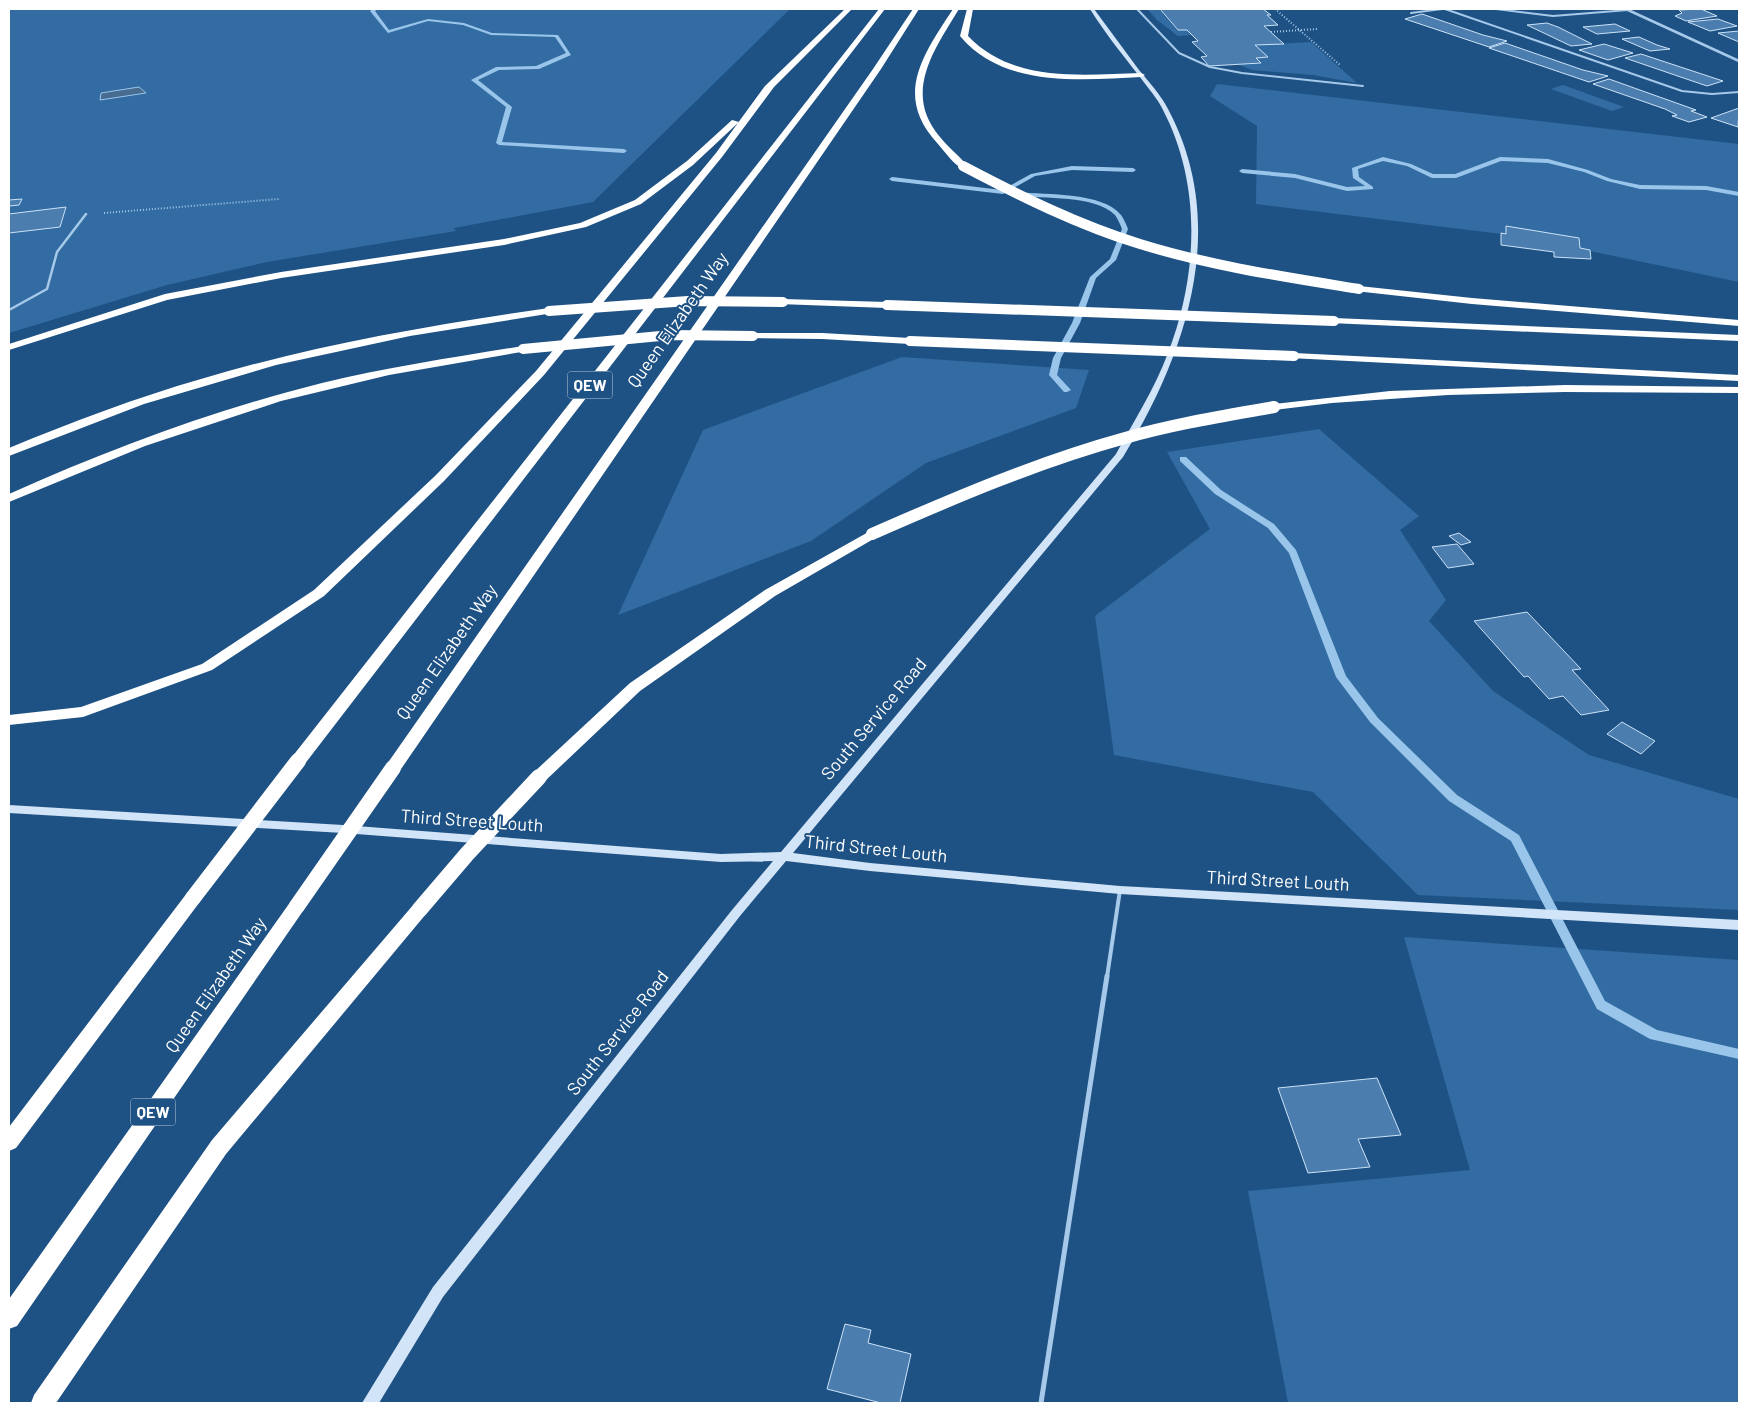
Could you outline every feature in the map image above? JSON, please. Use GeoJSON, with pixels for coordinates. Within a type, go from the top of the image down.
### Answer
{"type":"FeatureCollection","features":[{"type":"Feature","properties":{"kind":"highway"},"geometry":{"type":"LineString","coordinates":[[9,347],[165,297],[281,275],[504,242],[583,224],[638,202],[690,163],[731,126],[774,81],[849,9]]}},
{"type":"Feature","properties":{"kind":"highway","name":"Queen Elizabeth Way"},"geometry":{"type":"LineString","coordinates":[[9,1142],[298,761],[882,9]]}},
{"type":"Feature","properties":{"kind":"highway","name":"Queen Elizabeth Way"},"geometry":{"type":"LineString","coordinates":[[9,1318],[878,69],[916,9]]}},
{"type":"Feature","properties":{"kind":"highway"},"geometry":{"type":"LineString","coordinates":[[956,9],[921,71],[917,96],[928,127],[963,166],[1056,213],[1140,244],[1258,272],[1359,288],[1472,301],[1739,323]]}},
{"type":"Feature","properties":{"kind":"highway"},"geometry":{"type":"LineString","coordinates":[[970,9],[964,36],[972,47],[985,56],[1007,66],[1035,73],[1067,76],[1141,75]]}},
{"type":"Feature","properties":{"kind":"highway"},"geometry":{"type":"LineString","coordinates":[[9,720],[83,712],[207,667],[319,593],[440,478],[540,372],[719,155],[774,81]]}},
{"type":"Feature","properties":{"kind":"highway"},"geometry":{"type":"LineString","coordinates":[[9,452],[56,431],[174,389],[271,362],[366,340],[460,323],[549,311],[688,301],[887,305],[1739,338]]}},
{"type":"Feature","properties":{"kind":"highway"},"geometry":{"type":"LineString","coordinates":[[9,498],[153,438],[265,402],[370,376],[523,349],[671,335],[822,336],[1294,356],[1739,378]]}},
{"type":"Feature","properties":{"kind":"highway"},"geometry":{"type":"LineString","coordinates":[[42,1403],[218,1147],[466,854],[540,777],[635,687],[770,593],[872,534],[961,494],[1067,455],[1162,428],[1274,407],[1338,398],[1430,390],[1739,390]]}},
{"type":"Feature","properties":{"kind":"main road","name":"South Service Road"},"geometry":{"type":"LineString","coordinates":[[370,1403],[438,1292],[736,913],[1120,454],[1148,404],[1172,352],[1187,304],[1195,245],[1194,204],[1186,154],[1165,109],[1092,9]]}},
{"type":"Feature","properties":{"kind":"main road","name":"Third Street Louth"},"geometry":{"type":"LineString","coordinates":[[9,808],[353,829],[721,858],[784,856],[880,868],[1120,890],[1739,924]]}},
{"type":"Feature","properties":{"kind":"street"},"geometry":{"type":"LineString","coordinates":[[1630,10],[1739,61]]}},
{"type":"Feature","properties":{"kind":"lane"},"geometry":{"type":"LineString","coordinates":[[1137,9],[1179,53],[1210,67],[1242,73],[1295,77],[1363,86]]}},
{"type":"Feature","properties":{"kind":"lane"},"geometry":{"type":"LineString","coordinates":[[1411,13],[1443,9],[1682,91],[1712,94],[1739,92]]}},
{"type":"Feature","properties":{"kind":"lane"},"geometry":{"type":"LineString","coordinates":[[1496,9],[1553,16],[1630,10]]}},
{"type":"Feature","properties":{"kind":"lane"},"geometry":{"type":"LineString","coordinates":[[9,310],[47,288],[57,252],[86,214]]}},
{"type":"Feature","properties":{"kind":"lane"},"geometry":{"type":"LineString","coordinates":[[1041,1403],[1120,890]]}},
{"type":"Feature","properties":{"kind":"path"},"geometry":{"type":"LineString","coordinates":[[1275,9],[1343,68]]}},
{"type":"Feature","properties":{"kind":"path"},"geometry":{"type":"LineString","coordinates":[[1271,32],[1317,29]]}},
{"type":"Feature","properties":{"kind":"path"},"geometry":{"type":"LineString","coordinates":[[86,214],[279,199]]}},
{"type":"Feature","properties":{"kind":"shaded area"},"geometry":{"type":"Polygon","coordinates":[[[9,9],[790,9],[593,202],[454,228],[456,231],[267,262],[167,285],[9,333],[9,9]]]}},
{"type":"Feature","properties":{"kind":"shaded area"},"geometry":{"type":"Polygon","coordinates":[[[1147,9],[1159,9],[1177,30],[1187,30],[1192,35],[1178,36],[1157,20],[1147,9]]]}},
{"type":"Feature","properties":{"kind":"shaded area"},"geometry":{"type":"Polygon","coordinates":[[[1311,42],[1357,83],[1313,75],[1252,70],[1237,64],[1261,63],[1256,58],[1267,57],[1255,45],[1311,42]]]}},
{"type":"Feature","properties":{"kind":"shaded area"},"geometry":{"type":"Polygon","coordinates":[[[1217,84],[1739,144],[1739,282],[1518,236],[1256,204],[1257,126],[1210,96],[1217,84]]]}},
{"type":"Feature","properties":{"kind":"shaded area"},"geometry":{"type":"Polygon","coordinates":[[[1563,85],[1624,107],[1612,111],[1551,89],[1563,85]]]}},
{"type":"Feature","properties":{"kind":"shaded area"},"geometry":{"type":"Polygon","coordinates":[[[139,87],[146,93],[100,100],[101,93],[139,87]]]}},
{"type":"Feature","properties":{"kind":"shaded area"},"geometry":{"type":"Polygon","coordinates":[[[902,357],[1089,370],[1076,408],[926,463],[811,541],[618,615],[703,430],[902,357]]]}},
{"type":"Feature","properties":{"kind":"shaded area"},"geometry":{"type":"Polygon","coordinates":[[[1319,429],[1419,516],[1400,530],[1446,600],[1429,621],[1493,691],[1589,755],[1739,799],[1739,910],[1418,895],[1313,792],[1114,755],[1095,616],[1210,529],[1167,452],[1319,429]]]}},
{"type":"Feature","properties":{"kind":"shaded area"},"geometry":{"type":"Polygon","coordinates":[[[1404,937],[1739,960],[1739,1403],[1288,1403],[1248,1191],[1470,1170],[1404,937]]]}},
{"type":"Feature","properties":{"kind":"building"},"geometry":{"type":"Polygon","coordinates":[[[1160,9],[1263,9],[1271,15],[1267,15],[1278,25],[1264,26],[1284,44],[1255,45],[1268,57],[1256,58],[1261,63],[1209,66],[1201,57],[1207,56],[1192,42],[1198,41],[1187,30],[1178,30],[1160,9]]]}},
{"type":"Feature","properties":{"kind":"building"},"geometry":{"type":"Polygon","coordinates":[[[1701,9],[1717,16],[1686,21],[1675,16],[1682,13],[1679,10],[1701,9]]]}},
{"type":"Feature","properties":{"kind":"building"},"geometry":{"type":"Polygon","coordinates":[[[1422,14],[1483,35],[1507,41],[1489,47],[1405,19],[1422,14]]]}},
{"type":"Feature","properties":{"kind":"building"},"geometry":{"type":"Polygon","coordinates":[[[1718,19],[1737,26],[1710,31],[1688,22],[1718,19]]]}},
{"type":"Feature","properties":{"kind":"building"},"geometry":{"type":"Polygon","coordinates":[[[1547,23],[1592,44],[1571,46],[1527,25],[1547,23]]]}},
{"type":"Feature","properties":{"kind":"building"},"geometry":{"type":"Polygon","coordinates":[[[1615,24],[1630,31],[1597,34],[1583,27],[1615,24]]]}},
{"type":"Feature","properties":{"kind":"building"},"geometry":{"type":"Polygon","coordinates":[[[1739,31],[1739,42],[1718,33],[1739,31]]]}},
{"type":"Feature","properties":{"kind":"building"},"geometry":{"type":"Polygon","coordinates":[[[1639,37],[1670,49],[1650,51],[1622,39],[1639,37]]]}},
{"type":"Feature","properties":{"kind":"building"},"geometry":{"type":"Polygon","coordinates":[[[1505,43],[1583,70],[1608,76],[1589,82],[1489,48],[1505,43]]]}},
{"type":"Feature","properties":{"kind":"building"},"geometry":{"type":"Polygon","coordinates":[[[1604,44],[1633,53],[1608,60],[1579,50],[1604,44]]]}},
{"type":"Feature","properties":{"kind":"building"},"geometry":{"type":"Polygon","coordinates":[[[1641,54],[1723,81],[1707,86],[1625,58],[1641,54]]]}},
{"type":"Feature","properties":{"kind":"building"},"geometry":{"type":"Polygon","coordinates":[[[1609,79],[1696,110],[1691,111],[1707,117],[1689,122],[1672,116],[1677,115],[1665,109],[1593,84],[1609,79]]]}},
{"type":"Feature","properties":{"kind":"building"},"geometry":{"type":"Polygon","coordinates":[[[1739,108],[1738,127],[1711,118],[1739,108]]]}},
{"type":"Feature","properties":{"kind":"building"},"geometry":{"type":"Polygon","coordinates":[[[22,199],[19,205],[9,206],[9,200],[22,199]]]}},
{"type":"Feature","properties":{"kind":"building"},"geometry":{"type":"Polygon","coordinates":[[[66,207],[60,227],[9,233],[9,214],[66,207]]]}},
{"type":"Feature","properties":{"kind":"building"},"geometry":{"type":"Polygon","coordinates":[[[1506,226],[1579,238],[1580,248],[1590,250],[1591,259],[1554,257],[1554,252],[1501,245],[1501,233],[1506,234],[1506,226]]]}},
{"type":"Feature","properties":{"kind":"building"},"geometry":{"type":"Polygon","coordinates":[[[1459,533],[1471,542],[1461,545],[1449,536],[1459,533]]]}},
{"type":"Feature","properties":{"kind":"building"},"geometry":{"type":"Polygon","coordinates":[[[1457,544],[1474,564],[1448,568],[1432,547],[1457,544]]]}},
{"type":"Feature","properties":{"kind":"building"},"geometry":{"type":"Polygon","coordinates":[[[1527,612],[1581,669],[1572,670],[1609,710],[1581,715],[1563,696],[1549,699],[1528,676],[1524,677],[1474,621],[1527,612]]]}},
{"type":"Feature","properties":{"kind":"building"},"geometry":{"type":"Polygon","coordinates":[[[1622,722],[1655,741],[1641,754],[1607,734],[1622,722]]]}},
{"type":"Feature","properties":{"kind":"building"},"geometry":{"type":"Polygon","coordinates":[[[1377,1078],[1401,1135],[1358,1139],[1370,1167],[1308,1173],[1278,1088],[1377,1078]]]}},
{"type":"Feature","properties":{"kind":"building"},"geometry":{"type":"Polygon","coordinates":[[[845,1324],[871,1330],[868,1343],[911,1354],[900,1403],[881,1403],[827,1389],[845,1324]]]}},
{"type":"Feature","properties":{"kind":"waterway"},"geometry":{"type":"LineString","coordinates":[[376,9],[372,11],[388,32],[428,20],[464,24],[491,34],[556,36],[569,54],[537,68],[498,68],[474,80],[509,107],[499,143],[624,151]]}},
{"type":"Feature","properties":{"kind":"waterway"},"geometry":{"type":"LineString","coordinates":[[1242,171],[1295,176],[1347,189],[1371,188],[1356,178],[1355,168],[1383,159],[1409,165],[1432,176],[1456,176],[1500,159],[1548,161],[1586,171],[1609,180],[1640,187],[1706,188],[1739,194]]}},
{"type":"Feature","properties":{"kind":"waterway"},"geometry":{"type":"LineString","coordinates":[[892,179],[1003,192],[1033,175],[1072,168],[1133,170]]}},
{"type":"Feature","properties":{"kind":"waterway"},"geometry":{"type":"LineString","coordinates":[[1019,194],[1072,198],[1099,204],[1110,208],[1118,215],[1125,229],[1113,260],[1093,277],[1076,323],[1057,358],[1053,375],[1067,390]]}},
{"type":"Feature","properties":{"kind":"waterway"},"geometry":{"type":"LineString","coordinates":[[1183,459],[1218,492],[1271,526],[1293,552],[1341,677],[1374,720],[1453,798],[1515,838],[1601,1005],[1654,1035],[1739,1054]]}}]}
